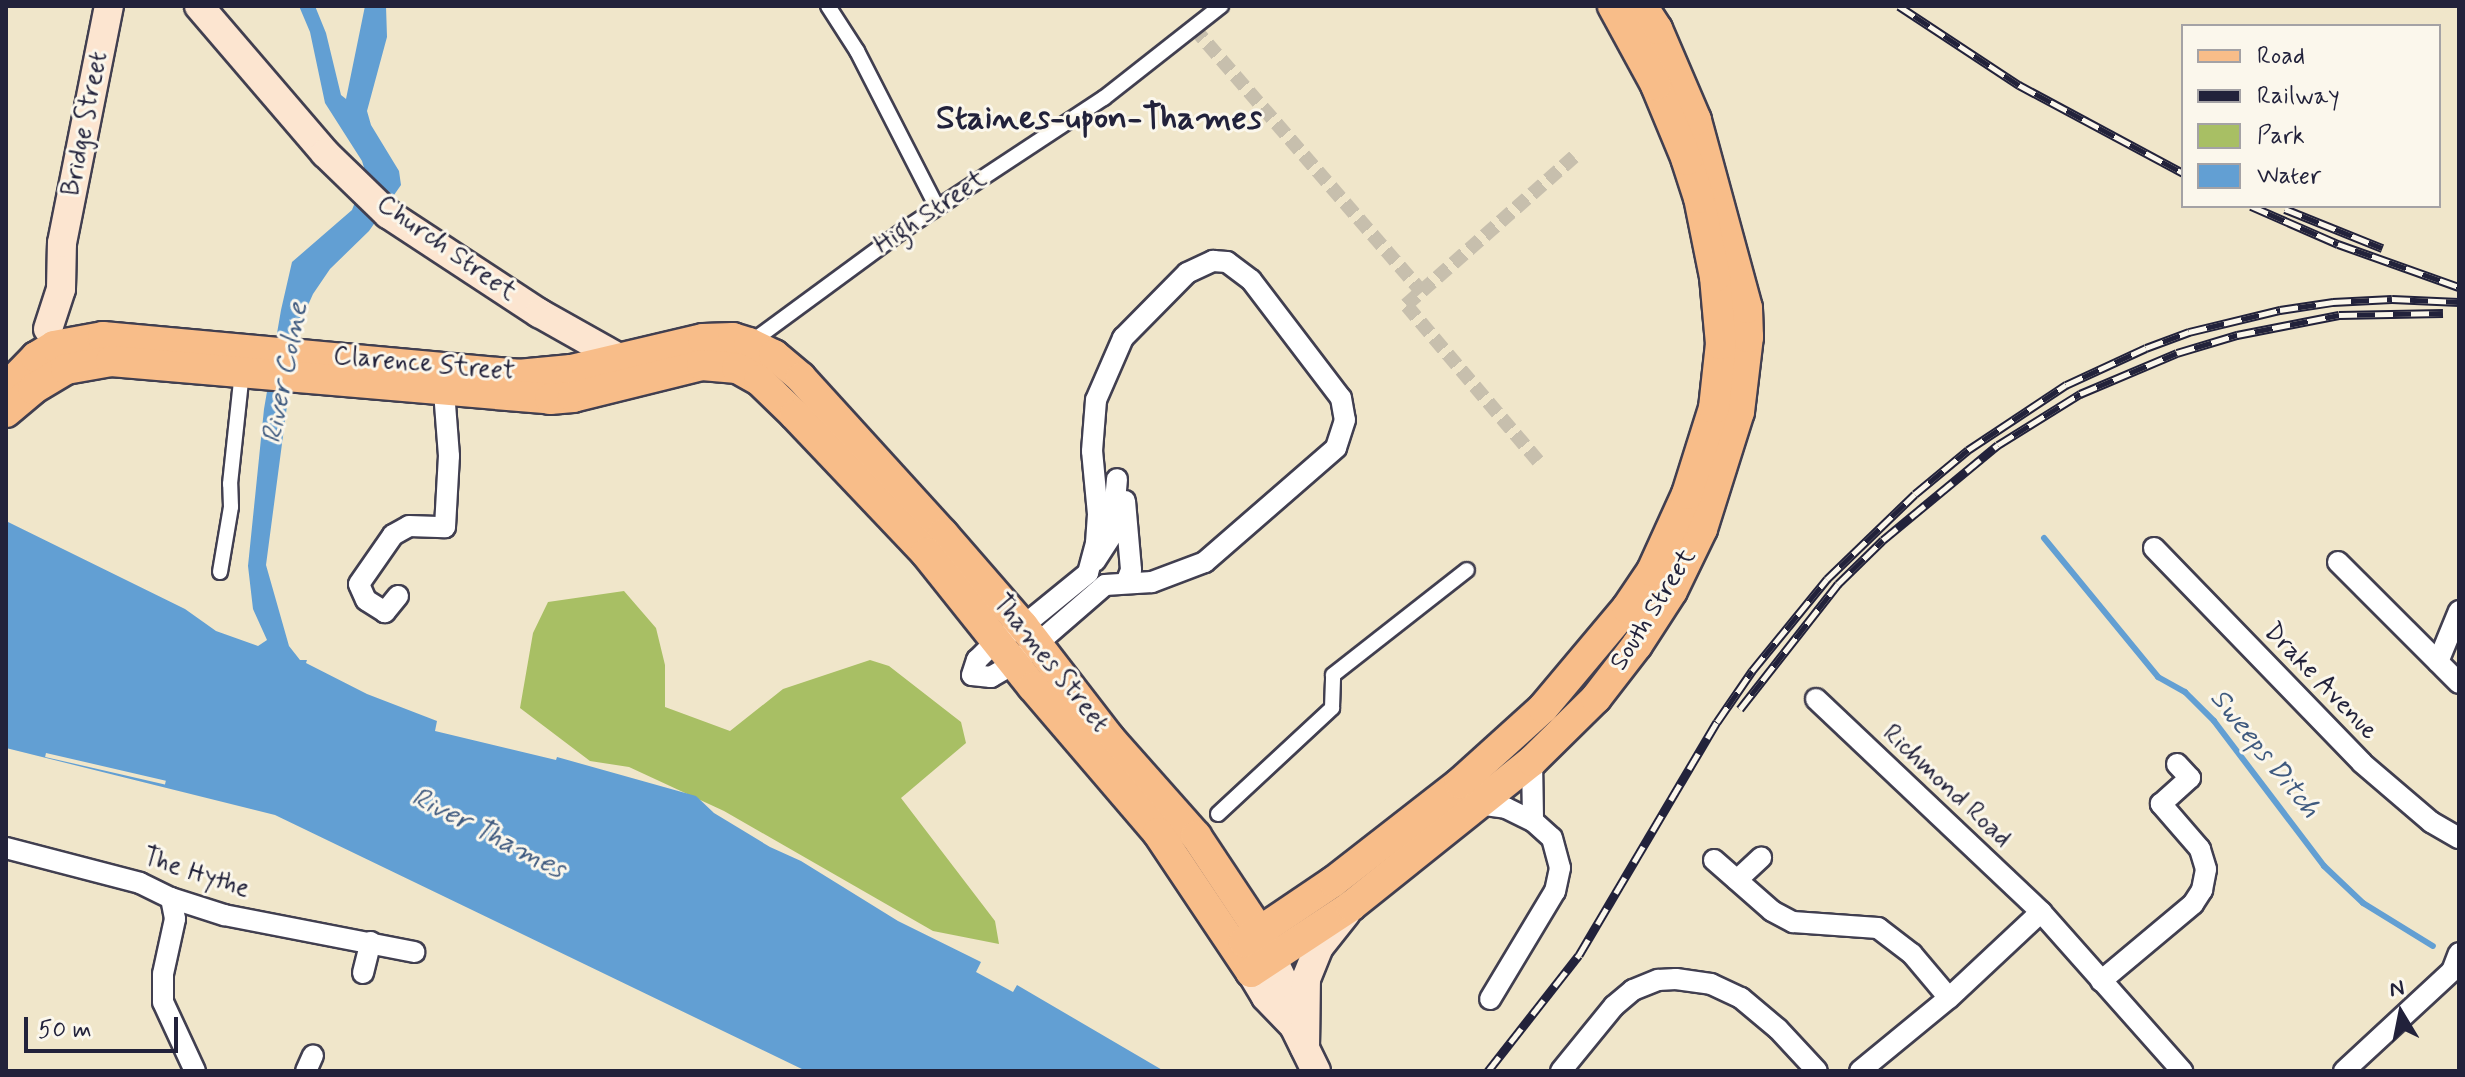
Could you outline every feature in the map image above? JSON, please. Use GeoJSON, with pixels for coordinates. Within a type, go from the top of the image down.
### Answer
{"type":"FeatureCollection","features":[{"type":"Feature","properties":{"kind":"main road","name":"Bridge Street"},"geometry":{"type":"LineString","coordinates":[[56,348],[43,297],[62,243],[109,6]]}},
{"type":"Feature","properties":{"kind":"main road","name":"Church Street"},"geometry":{"type":"LineString","coordinates":[[199,6],[325,153],[388,214],[539,313],[619,358]]}},
{"type":"Feature","properties":{"kind":"main road","name":"South Street"},"geometry":{"type":"LineString","coordinates":[[1255,952],[1333,882],[1460,783],[1543,708],[1627,608],[1652,571],[1687,494],[1714,408],[1721,344],[1715,277],[1699,198],[1687,160],[1656,85],[1613,6]]}},
{"type":"Feature","properties":{"kind":"main road","name":"South Street"},"geometry":{"type":"LineString","coordinates":[[1255,952],[1351,906],[1532,761],[1596,698],[1672,591],[1697,540],[1723,469],[1745,378],[1747,308],[1727,224],[1696,120],[1657,29],[1642,6]]}},
{"type":"Feature","properties":{"kind":"main road"},"geometry":{"type":"LineString","coordinates":[[619,358],[703,339],[733,338],[743,356]]}},
{"type":"Feature","properties":{"kind":"main road","name":"Clarence Street"},"geometry":{"type":"LineString","coordinates":[[6,388],[36,357],[56,348],[111,361],[426,366],[545,375],[619,358]]}},
{"type":"Feature","properties":{"kind":"main road","name":"Clarence Street"},"geometry":{"type":"LineString","coordinates":[[6,412],[33,389],[56,348]]}},
{"type":"Feature","properties":{"kind":"main road","name":"Thames Street"},"geometry":{"type":"LineString","coordinates":[[743,356],[759,380],[1110,739],[1196,836],[1255,952],[1266,997],[1305,1048]]}},
{"type":"Feature","properties":{"kind":"main road","name":"Clarence Street"},"geometry":{"type":"LineString","coordinates":[[300,366],[444,391],[550,399],[607,389],[743,356]]}},
{"type":"Feature","properties":{"kind":"main road"},"geometry":{"type":"LineString","coordinates":[[1305,1048],[1306,979],[1319,947],[1351,906]]}},
{"type":"Feature","properties":{"kind":"street"},"geometry":{"type":"LineString","coordinates":[[828,6],[857,51],[937,207]]}},
{"type":"Feature","properties":{"kind":"street","name":"High Street"},"geometry":{"type":"LineString","coordinates":[[743,356],[937,207],[1104,98],[1204,12],[1221,6]]}},
{"type":"Feature","properties":{"kind":"street"},"geometry":{"type":"LineString","coordinates":[[1018,644],[1105,585],[1152,582],[1205,562],[1329,456],[1343,435],[1341,398],[1251,280],[1227,262],[1198,265],[1187,273],[1123,338],[1105,378],[1093,415],[1092,451],[1098,514],[1096,543],[1088,573]]}},
{"type":"Feature","properties":{"kind":"street"},"geometry":{"type":"LineString","coordinates":[[220,572],[231,507],[230,484],[254,365]]}},
{"type":"Feature","properties":{"kind":"street"},"geometry":{"type":"LineString","coordinates":[[398,596],[385,612],[374,607],[361,593],[359,584],[385,542],[409,526],[445,527],[449,456],[444,391],[439,378],[426,366]]}},
{"type":"Feature","properties":{"kind":"street"},"geometry":{"type":"LineString","coordinates":[[1018,644],[1088,573],[1112,535],[1117,479],[1125,496],[1131,570],[1126,583]]}},
{"type":"Feature","properties":{"kind":"street","name":"Drake Avenue"},"geometry":{"type":"LineString","coordinates":[[2154,548],[2362,763],[2431,822],[2459,838]]}},
{"type":"Feature","properties":{"kind":"street"},"geometry":{"type":"LineString","coordinates":[[2338,562],[2459,683]]}},
{"type":"Feature","properties":{"kind":"street"},"geometry":{"type":"LineString","coordinates":[[1218,814],[1332,708],[1333,675],[1467,570]]}},
{"type":"Feature","properties":{"kind":"street"},"geometry":{"type":"LineString","coordinates":[[1088,573],[1105,585]]}},
{"type":"Feature","properties":{"kind":"street"},"geometry":{"type":"LineString","coordinates":[[2438,662],[2459,611]]}},
{"type":"Feature","properties":{"kind":"street","name":"Richmond Road"},"geometry":{"type":"LineString","coordinates":[[1816,699],[2041,912],[2182,1071]]}},
{"type":"Feature","properties":{"kind":"street"},"geometry":{"type":"LineString","coordinates":[[1532,761],[1533,821]]}},
{"type":"Feature","properties":{"kind":"street"},"geometry":{"type":"LineString","coordinates":[[2101,981],[2193,904],[2202,890],[2206,869],[2200,849],[2161,804],[2190,778],[2177,764]]}},
{"type":"Feature","properties":{"kind":"street"},"geometry":{"type":"LineString","coordinates":[[1478,804],[1506,808],[1533,821],[1552,838],[1558,852],[1555,891],[1490,999]]}},
{"type":"Feature","properties":{"kind":"street","name":"The Hythe"},"geometry":{"type":"LineString","coordinates":[[6,848],[140,883],[171,898],[224,915],[414,952]]}},
{"type":"Feature","properties":{"kind":"street"},"geometry":{"type":"LineString","coordinates":[[1737,880],[1761,858]]}},
{"type":"Feature","properties":{"kind":"street"},"geometry":{"type":"LineString","coordinates":[[1714,860],[1772,911],[1793,922],[1878,928],[1912,954],[1949,998]]}},
{"type":"Feature","properties":{"kind":"street"},"geometry":{"type":"LineString","coordinates":[[171,898],[175,919],[163,974],[163,1002],[195,1071]]}},
{"type":"Feature","properties":{"kind":"street"},"geometry":{"type":"LineString","coordinates":[[1860,1071],[1949,998],[2041,912]]}},
{"type":"Feature","properties":{"kind":"street"},"geometry":{"type":"LineString","coordinates":[[363,973],[371,942]]}},
{"type":"Feature","properties":{"kind":"street"},"geometry":{"type":"LineString","coordinates":[[2344,1071],[2457,967]]}},
{"type":"Feature","properties":{"kind":"street"},"geometry":{"type":"LineString","coordinates":[[1561,1071],[1626,995],[1641,985],[1676,979],[1711,984],[1741,998],[1768,1019],[1817,1071]]}},
{"type":"Feature","properties":{"kind":"green space"},"geometry":{"type":"Polygon","coordinates":[[[624,591],[656,628],[665,665],[665,707],[730,731],[783,689],[870,660],[889,666],[961,722],[966,743],[901,798],[995,921],[999,944],[933,931],[724,811],[629,767],[590,761],[520,708],[533,633],[548,602],[624,591]]]}},
{"type":"Feature","properties":{"kind":"water"},"geometry":{"type":"Polygon","coordinates":[[[299,6],[315,6],[326,33],[341,95],[346,99],[365,6],[386,6],[387,37],[367,111],[371,125],[399,171],[401,185],[369,231],[330,269],[313,294],[297,330],[266,565],[289,646],[300,660],[307,660],[306,663],[367,694],[437,721],[435,731],[556,760],[557,757],[696,796],[714,813],[770,847],[801,861],[898,921],[981,962],[976,972],[1013,992],[1017,985],[1164,1071],[806,1071],[275,815],[6,748],[6,521],[185,609],[216,631],[258,646],[267,640],[253,609],[248,566],[264,409],[281,310],[292,262],[352,210],[366,174],[362,161],[325,103],[310,32],[299,6]]]}},
{"type":"Feature","properties":{"kind":"pier"},"geometry":{"type":"Polygon","coordinates":[[[46,753],[166,781],[165,785],[45,757],[46,753]]]}},
{"type":"Feature","properties":{"kind":"waterway","name":"Sweeps Ditch"},"geometry":{"type":"LineString","coordinates":[[2044,538],[2158,677],[2185,692],[2214,721],[2324,866],[2363,903],[2433,946]]}},
{"type":"Feature","properties":{"kind":"tunnel"},"geometry":{"type":"LineString","coordinates":[[1194,28],[1422,292]]}},
{"type":"Feature","properties":{"kind":"tunnel"},"geometry":{"type":"LineString","coordinates":[[1538,461],[1406,305],[1574,157]]}},
{"type":"Feature","properties":{"kind":"railway"},"geometry":{"type":"LineString","coordinates":[[1899,6],[2019,85],[2181,172]]}},
{"type":"Feature","properties":{"kind":"railway"},"geometry":{"type":"LineString","coordinates":[[2256,208],[2338,244],[2459,287]]}},
{"type":"Feature","properties":{"kind":"railway"},"geometry":{"type":"LineString","coordinates":[[2285,209],[2382,248]]}},
{"type":"Feature","properties":{"kind":"railway"},"geometry":{"type":"LineString","coordinates":[[1488,1071],[1579,955],[1717,722],[1752,671],[1827,579],[1915,494],[1968,450],[2066,385],[2189,332],[2280,310],[2333,302],[2392,299],[2459,302]]}},
{"type":"Feature","properties":{"kind":"railway"},"geometry":{"type":"LineString","coordinates":[[1740,709],[1838,584],[1883,540],[1998,445],[2080,394],[2177,353],[2237,335],[2339,315],[2443,313]]}},
{"type":"Feature","properties":{"kind":"district","name":"Staines-upon-Thames"},"geometry":{"type":"Point","coordinates":[1099,119]}},
{"type":"Feature","properties":{"kind":"water label","name":"River Colne"},"geometry":{"type":"Point","coordinates":[286,373]}},
{"type":"Feature","properties":{"kind":"water label","name":"River Thames"},"geometry":{"type":"Point","coordinates":[488,834]}}]}
